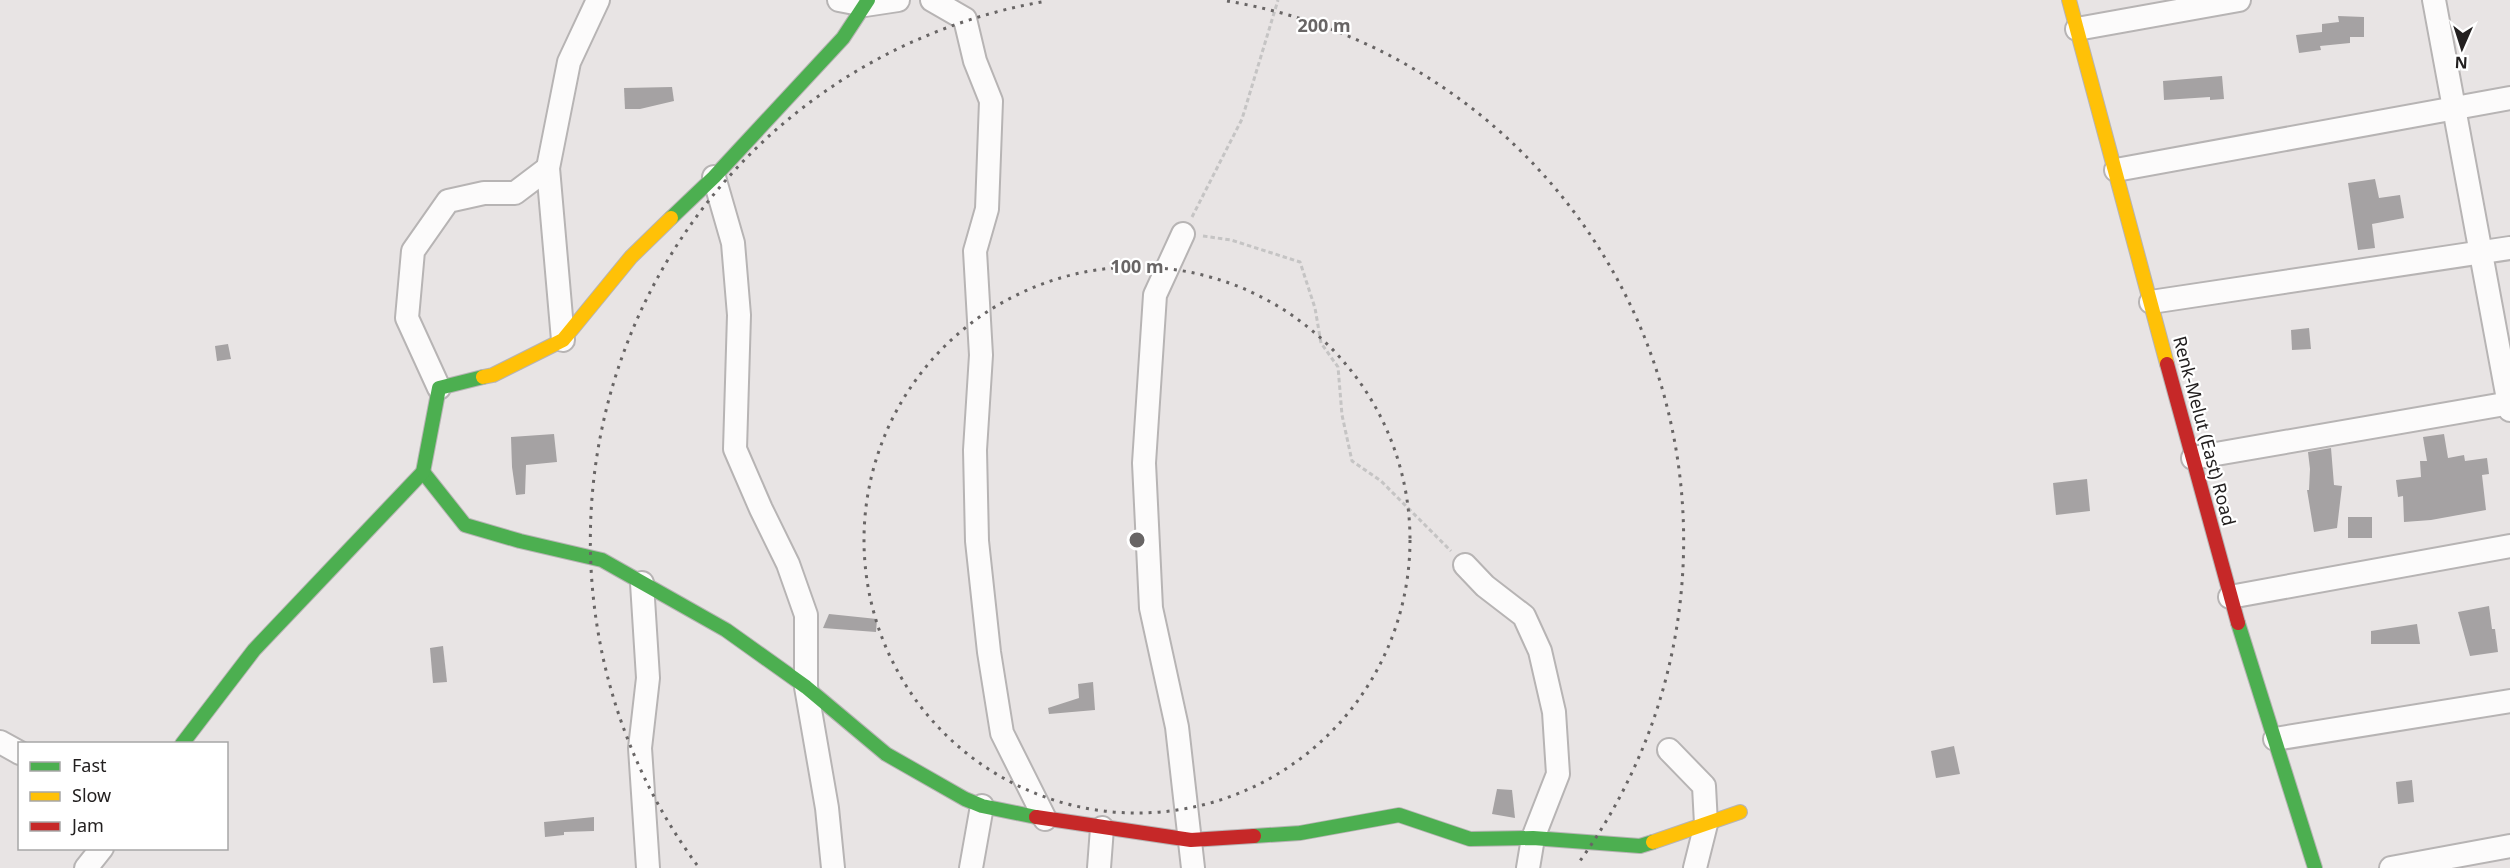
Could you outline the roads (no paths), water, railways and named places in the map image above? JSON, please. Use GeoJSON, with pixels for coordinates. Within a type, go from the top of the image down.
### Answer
{"type":"FeatureCollection","features":[{"type":"Feature","properties":{"kind":"street"},"geometry":{"type":"LineString","coordinates":[[563,340],[548,168],[569,62],[598,0]]}},
{"type":"Feature","properties":{"kind":"street"},"geometry":{"type":"LineString","coordinates":[[839,0],[867,3],[898,0]]}},
{"type":"Feature","properties":{"kind":"street"},"geometry":{"type":"LineString","coordinates":[[932,0],[965,19],[975,61],[991,101],[987,209],[975,251],[981,356],[975,450],[976,541],[989,652],[1002,733],[1045,819]]}},
{"type":"Feature","properties":{"kind":"street","name":"Renk-Melut (East) Road"},"geometry":{"type":"LineString","coordinates":[[2069,0],[2230,597],[2315,868]]}},
{"type":"Feature","properties":{"kind":"street"},"geometry":{"type":"LineString","coordinates":[[2077,29],[2239,0]]}},
{"type":"Feature","properties":{"kind":"street"},"geometry":{"type":"LineString","coordinates":[[2193,458],[2510,405],[2434,0]]}},
{"type":"Feature","properties":{"kind":"street"},"geometry":{"type":"LineString","coordinates":[[439,388],[493,375],[563,340],[632,256],[714,177],[843,38],[867,3]]}},
{"type":"Feature","properties":{"kind":"street"},"geometry":{"type":"LineString","coordinates":[[2116,170],[2510,98]]}},
{"type":"Feature","properties":{"kind":"street"},"geometry":{"type":"LineString","coordinates":[[184,742],[254,650],[423,472],[439,388],[407,318],[413,251],[448,201],[484,193],[515,193],[548,168]]}},
{"type":"Feature","properties":{"kind":"street"},"geometry":{"type":"LineString","coordinates":[[714,177],[734,253],[739,315],[735,449],[761,509],[789,564],[806,615],[806,687],[827,808],[833,868]]}},
{"type":"Feature","properties":{"kind":"street"},"geometry":{"type":"LineString","coordinates":[[1183,234],[1155,296],[1144,463],[1151,608],[1177,727],[1193,868]]}},
{"type":"Feature","properties":{"kind":"street"},"geometry":{"type":"LineString","coordinates":[[2151,302],[2510,248]]}},
{"type":"Feature","properties":{"kind":"street"},"geometry":{"type":"LineString","coordinates":[[423,472],[465,525],[520,542],[602,560],[726,630],[806,687],[886,754],[965,799],[982,806],[1045,819],[1191,840],[1300,834],[1399,815],[1470,839],[1533,838],[1640,846],[1740,812]]}},
{"type":"Feature","properties":{"kind":"street"},"geometry":{"type":"LineString","coordinates":[[2230,597],[2510,546]]}},
{"type":"Feature","properties":{"kind":"street"},"geometry":{"type":"LineString","coordinates":[[1465,565],[1485,586],[1524,616],[1540,651],[1554,712],[1558,774],[1533,838],[1528,868]]}},
{"type":"Feature","properties":{"kind":"street"},"geometry":{"type":"LineString","coordinates":[[642,583],[648,678],[640,748],[648,868]]}},
{"type":"Feature","properties":{"kind":"street"},"geometry":{"type":"LineString","coordinates":[[2275,740],[2510,701]]}},
{"type":"Feature","properties":{"kind":"street"},"geometry":{"type":"LineString","coordinates":[[0,742],[18,752]]}},
{"type":"Feature","properties":{"kind":"street"},"geometry":{"type":"LineString","coordinates":[[1669,750],[1704,786],[1706,824],[1695,868]]}},
{"type":"Feature","properties":{"kind":"street"},"geometry":{"type":"LineString","coordinates":[[971,868],[982,806]]}},
{"type":"Feature","properties":{"kind":"street"},"geometry":{"type":"LineString","coordinates":[[1098,868],[1102,828]]}},
{"type":"Feature","properties":{"kind":"street"},"geometry":{"type":"LineString","coordinates":[[2391,868],[2510,846]]}},
{"type":"Feature","properties":{"kind":"street"},"geometry":{"type":"LineString","coordinates":[[86,868],[101,850]]}}]}
